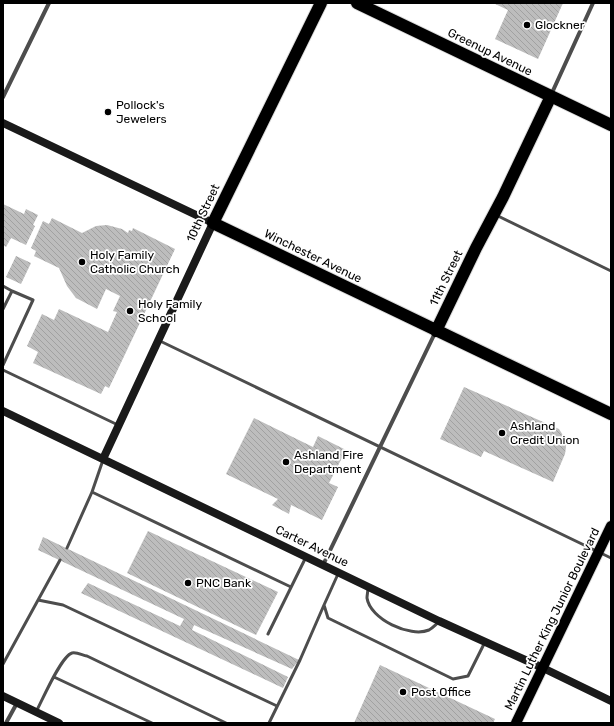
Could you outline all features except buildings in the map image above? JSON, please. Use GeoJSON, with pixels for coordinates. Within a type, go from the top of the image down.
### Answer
{"type":"FeatureCollection","features":[{"type":"Feature","properties":{"kind":"highway","name":"10th Street"},"geometry":{"type":"LineString","coordinates":[[213,223],[321,3]]}},
{"type":"Feature","properties":{"kind":"highway","name":"Greenup Avenue"},"geometry":{"type":"LineString","coordinates":[[357,3],[611,125]]}},
{"type":"Feature","properties":{"kind":"highway","name":"11th Street"},"geometry":{"type":"LineString","coordinates":[[436,331],[550,96]]}},
{"type":"Feature","properties":{"kind":"highway","name":"Winchester Avenue"},"geometry":{"type":"LineString","coordinates":[[213,223],[611,414]]}},
{"type":"Feature","properties":{"kind":"main road","name":"Martin Luther King Junior Boulevard"},"geometry":{"type":"LineString","coordinates":[[516,723],[611,526]]}},
{"type":"Feature","properties":{"kind":"street"},"geometry":{"type":"LineString","coordinates":[[3,97],[49,3]]}},
{"type":"Feature","properties":{"kind":"street","name":"11th Street"},"geometry":{"type":"LineString","coordinates":[[550,96],[593,3]]}},
{"type":"Feature","properties":{"kind":"street","name":"Winchester Avenue"},"geometry":{"type":"LineString","coordinates":[[3,123],[213,223]]}},
{"type":"Feature","properties":{"kind":"street","name":"10th Street"},"geometry":{"type":"LineString","coordinates":[[103,459],[213,223]]}},
{"type":"Feature","properties":{"kind":"street","name":"11th Street"},"geometry":{"type":"LineString","coordinates":[[323,565],[436,331]]}},
{"type":"Feature","properties":{"kind":"street","name":"Carter Avenue"},"geometry":{"type":"LineString","coordinates":[[3,411],[439,621],[543,668],[611,701]]}},
{"type":"Feature","properties":{"kind":"street"},"geometry":{"type":"LineString","coordinates":[[3,696],[59,723]]}},
{"type":"Feature","properties":{"kind":"street"},"geometry":{"type":"LineString","coordinates":[[6,723],[17,703]]}},
{"type":"Feature","properties":{"kind":"lane"},"geometry":{"type":"LineString","coordinates":[[494,214],[611,271]]}},
{"type":"Feature","properties":{"kind":"lane"},"geometry":{"type":"LineString","coordinates":[[3,286],[33,300],[3,365]]}},
{"type":"Feature","properties":{"kind":"lane"},"geometry":{"type":"LineString","coordinates":[[3,309],[12,291]]}},
{"type":"Feature","properties":{"kind":"lane"},"geometry":{"type":"LineString","coordinates":[[158,340],[611,558]]}},
{"type":"Feature","properties":{"kind":"lane"},"geometry":{"type":"LineString","coordinates":[[3,370],[118,425]]}},
{"type":"Feature","properties":{"kind":"lane"},"geometry":{"type":"LineString","coordinates":[[67,548],[92,492],[103,459]]}},
{"type":"Feature","properties":{"kind":"lane"},"geometry":{"type":"LineString","coordinates":[[92,492],[291,587]]}},
{"type":"Feature","properties":{"kind":"lane"},"geometry":{"type":"LineString","coordinates":[[268,634],[306,557]]}},
{"type":"Feature","properties":{"kind":"lane"},"geometry":{"type":"LineString","coordinates":[[3,664],[60,560]]}},
{"type":"Feature","properties":{"kind":"lane"},"geometry":{"type":"LineString","coordinates":[[269,723],[300,660],[338,572]]}},
{"type":"Feature","properties":{"kind":"lane"},"geometry":{"type":"LineString","coordinates":[[369,587],[367,597],[370,605],[380,618],[389,623],[414,632],[430,630],[439,621]]}},
{"type":"Feature","properties":{"kind":"lane"},"geometry":{"type":"LineString","coordinates":[[38,600],[63,605],[277,706]]}},
{"type":"Feature","properties":{"kind":"lane"},"geometry":{"type":"LineString","coordinates":[[324,605],[328,618],[453,679],[468,676],[485,642]]}},
{"type":"Feature","properties":{"kind":"lane"},"geometry":{"type":"LineString","coordinates":[[36,712],[54,676],[66,657],[70,653],[76,652],[226,723]]}},
{"type":"Feature","properties":{"kind":"lane"},"geometry":{"type":"LineString","coordinates":[[54,676],[152,723]]}},
{"type":"Feature","properties":{"kind":"place","name":"Glockner"},"geometry":{"type":"Point","coordinates":[527,25]}},
{"type":"Feature","properties":{"kind":"place","name":"Pollock's Jewelers"},"geometry":{"type":"Point","coordinates":[108,112]}},
{"type":"Feature","properties":{"kind":"place","name":"Holy Family Catholic Church"},"geometry":{"type":"Point","coordinates":[82,262]}},
{"type":"Feature","properties":{"kind":"place","name":"Holy Family School"},"geometry":{"type":"Point","coordinates":[130,311]}},
{"type":"Feature","properties":{"kind":"place","name":"Ashland Credit Union"},"geometry":{"type":"Point","coordinates":[502,433]}},
{"type":"Feature","properties":{"kind":"place","name":"Ashland Fire Department"},"geometry":{"type":"Point","coordinates":[286,462]}},
{"type":"Feature","properties":{"kind":"place","name":"PNC Bank"},"geometry":{"type":"Point","coordinates":[188,583]}},
{"type":"Feature","properties":{"kind":"place","name":"Post Office"},"geometry":{"type":"Point","coordinates":[403,692]}}]}
